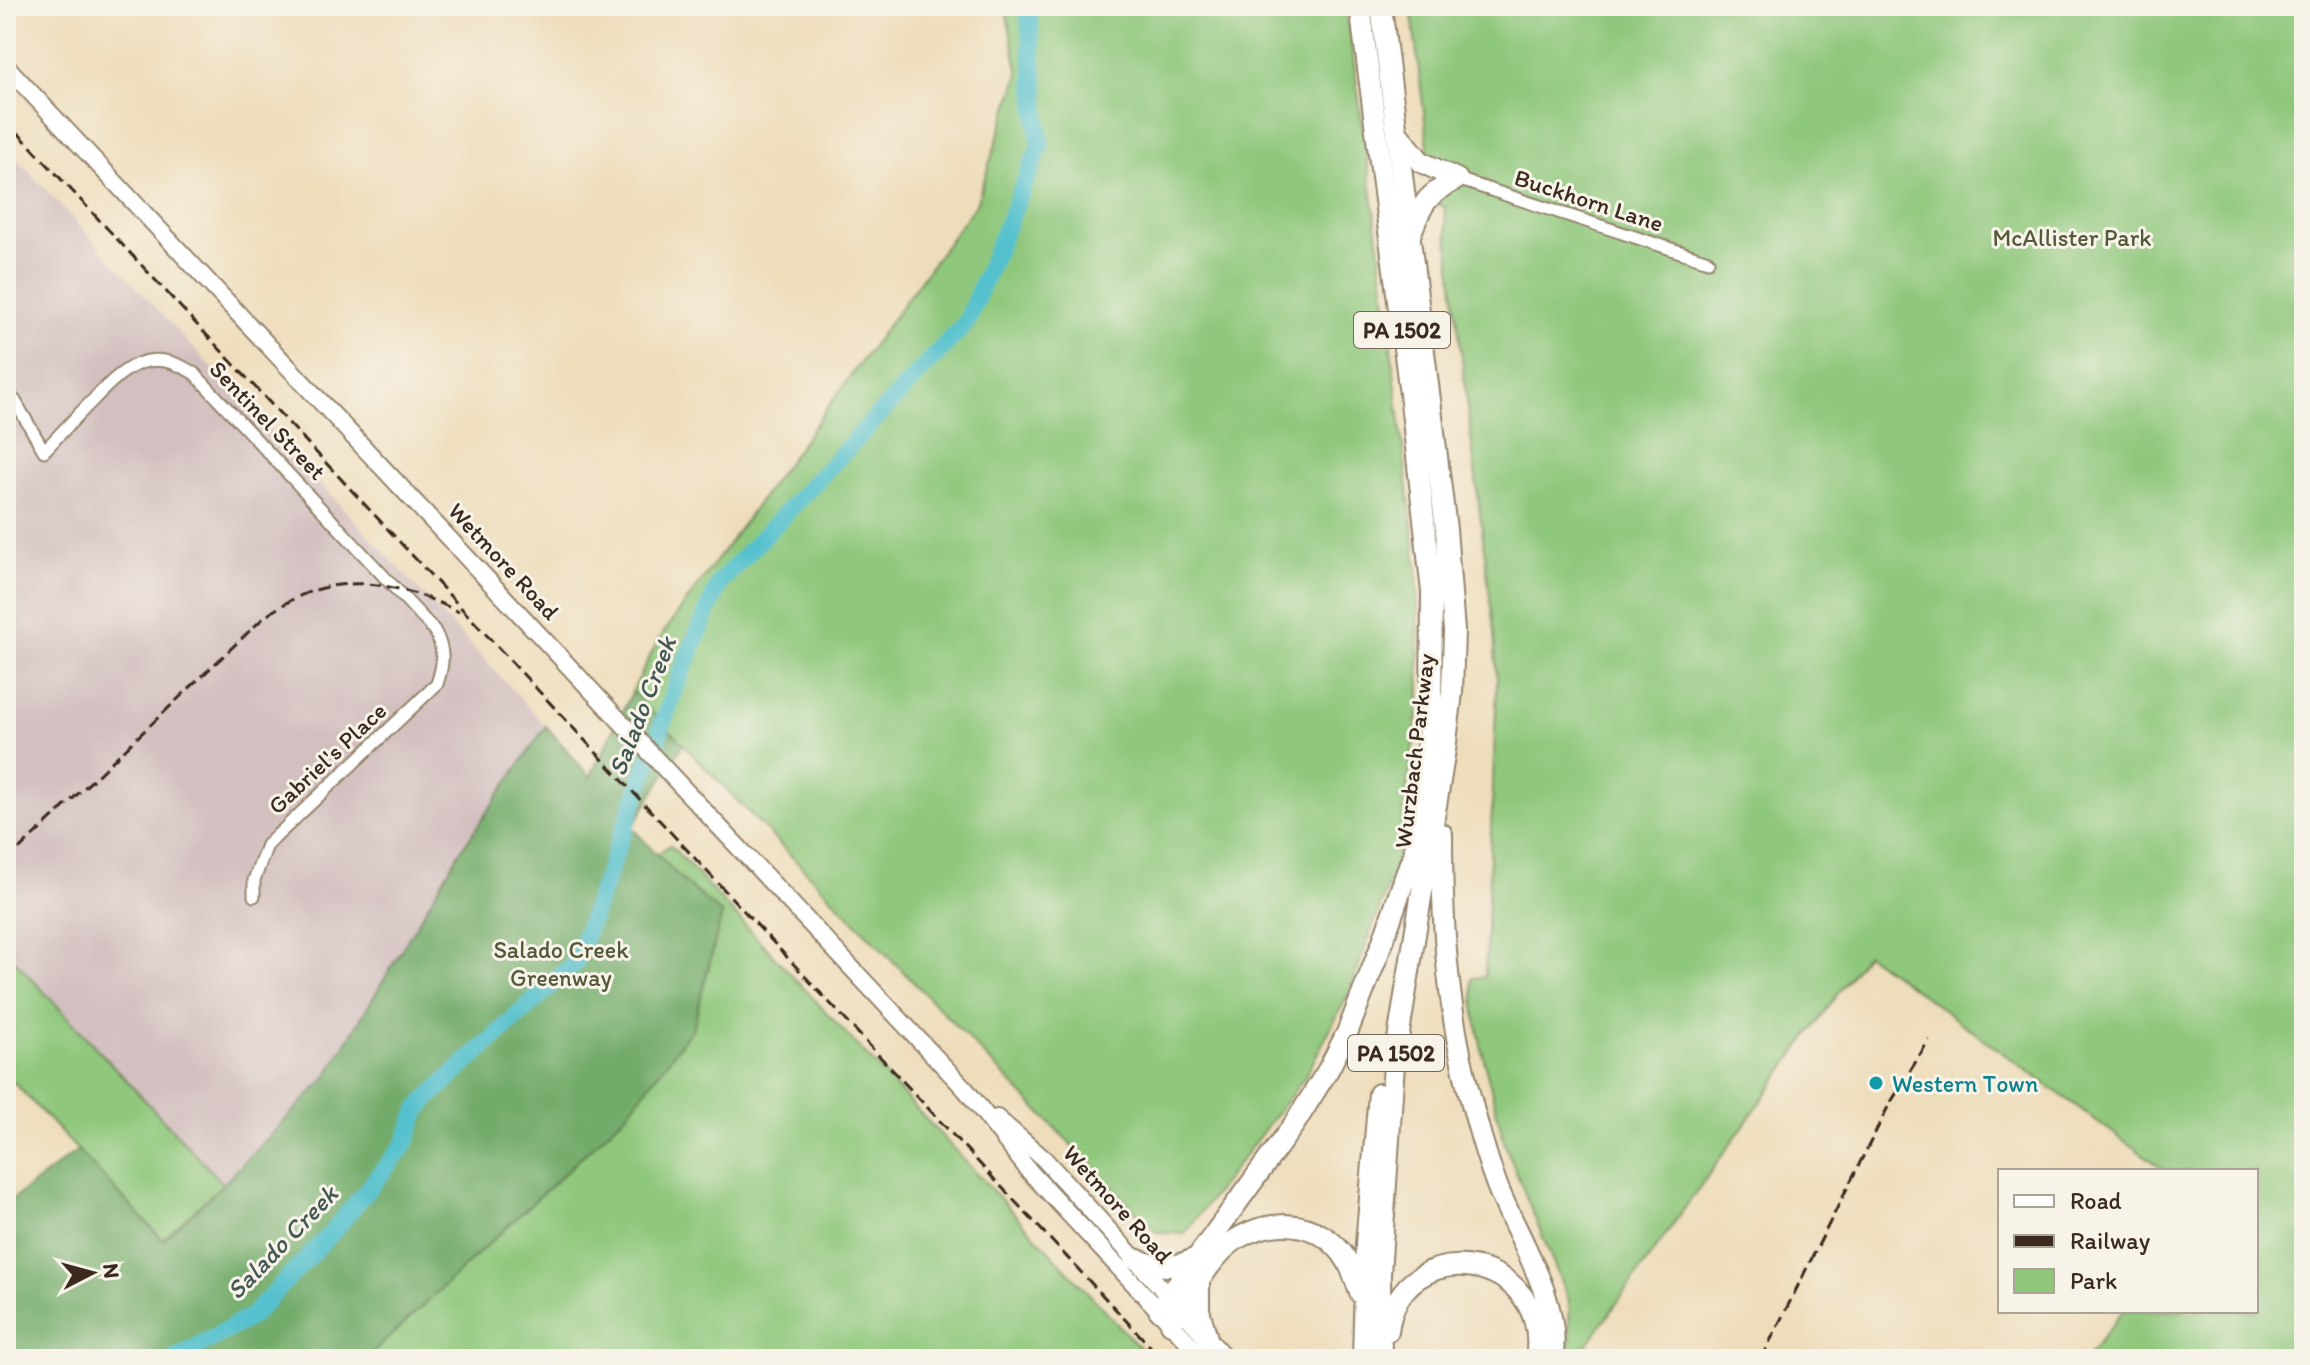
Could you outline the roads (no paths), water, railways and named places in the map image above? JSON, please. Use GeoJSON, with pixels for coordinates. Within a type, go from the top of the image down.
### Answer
{"type":"FeatureCollection","features":[{"type":"Feature","properties":{"kind":"highway","name":"Wurzbach Parkway"},"geometry":{"type":"LineString","coordinates":[[1360,6],[1413,417],[1432,592],[1431,712],[1415,848],[1383,1050],[1372,1163],[1363,1359]]}},
{"type":"Feature","properties":{"kind":"highway","name":"Wurzbach Parkway"},"geometry":{"type":"LineString","coordinates":[[1381,6],[1451,569],[1453,663],[1445,750],[1394,1064],[1380,1274],[1383,1359]]}},
{"type":"Feature","properties":{"kind":"highway"},"geometry":{"type":"LineString","coordinates":[[1395,130],[1421,162],[1457,179]]}},
{"type":"Feature","properties":{"kind":"highway"},"geometry":{"type":"LineString","coordinates":[[1409,237],[1426,200],[1432,193],[1457,179]]}},
{"type":"Feature","properties":{"kind":"highway"},"geometry":{"type":"LineString","coordinates":[[1445,750],[1441,823],[1442,915],[1451,1009],[1465,1076],[1497,1185],[1552,1314],[1555,1347],[1552,1359]]}},
{"type":"Feature","properties":{"kind":"highway"},"geometry":{"type":"LineString","coordinates":[[1170,1310],[1198,1257],[1295,1123],[1328,1070],[1347,1033],[1376,959],[1415,848]]}},
{"type":"Feature","properties":{"kind":"highway"},"geometry":{"type":"LineString","coordinates":[[1170,1310],[1199,1284],[1219,1254],[1244,1234],[1272,1226],[1299,1225],[1321,1233],[1343,1254],[1353,1270],[1364,1304]]}},
{"type":"Feature","properties":{"kind":"highway"},"geometry":{"type":"LineString","coordinates":[[1135,1259],[1168,1268],[1198,1257]]}},
{"type":"Feature","properties":{"kind":"highway"},"geometry":{"type":"LineString","coordinates":[[1383,1359],[1391,1314],[1404,1290],[1427,1274],[1455,1266],[1491,1270],[1517,1288],[1533,1315],[1538,1344],[1536,1359]]}},
{"type":"Feature","properties":{"kind":"highway"},"geometry":{"type":"LineString","coordinates":[[1199,1284],[1199,1310],[1207,1338]]}},
{"type":"Feature","properties":{"kind":"main road","name":"Wetmore Road"},"geometry":{"type":"LineString","coordinates":[[6,66],[966,1090],[1030,1172],[1170,1310],[1207,1338],[1226,1359]]}},
{"type":"Feature","properties":{"kind":"main road","name":"Wetmore Road"},"geometry":{"type":"LineString","coordinates":[[966,1090],[1044,1159],[1135,1259],[1204,1359]]}},
{"type":"Feature","properties":{"kind":"street","name":"Buckhorn Lane"},"geometry":{"type":"LineString","coordinates":[[1457,179],[1708,261]]}},
{"type":"Feature","properties":{"kind":"street","name":"Sentinel Street"},"geometry":{"type":"LineString","coordinates":[[6,392],[15,401],[44,451],[120,372],[137,362],[177,362],[195,374],[434,630],[442,645],[443,659]]}},
{"type":"Feature","properties":{"kind":"street","name":"Gabriel's Place"},"geometry":{"type":"LineString","coordinates":[[254,896],[254,880],[267,845],[437,684],[443,659]]}},
{"type":"Feature","properties":{"kind":"waterway","name":"Salado Creek"},"geometry":{"type":"LineString","coordinates":[[175,1359],[252,1316],[334,1230],[405,1144],[418,1110],[428,1098],[575,963],[680,676],[720,582],[966,323],[1040,146],[1028,6]]}},
{"type":"Feature","properties":{"kind":"railway"},"geometry":{"type":"LineString","coordinates":[[6,120],[1162,1359]]}},
{"type":"Feature","properties":{"kind":"railway"},"geometry":{"type":"LineString","coordinates":[[6,862],[258,623],[282,605],[331,586],[356,584],[407,591],[459,612]]}},
{"type":"Feature","properties":{"kind":"railway"},"geometry":{"type":"LineString","coordinates":[[1761,1359],[1888,1107],[1929,1040]]}},
{"type":"Feature","properties":{"kind":"place","name":"Western Town"},"geometry":{"type":"Point","coordinates":[1876,1083]}},
{"type":"Feature","properties":{"kind":"park label","name":"McAllister Park"},"geometry":{"type":"Point","coordinates":[2072,237]}},
{"type":"Feature","properties":{"kind":"park label","name":"Salado Creek Greenway"},"geometry":{"type":"Point","coordinates":[561,963]}}]}
